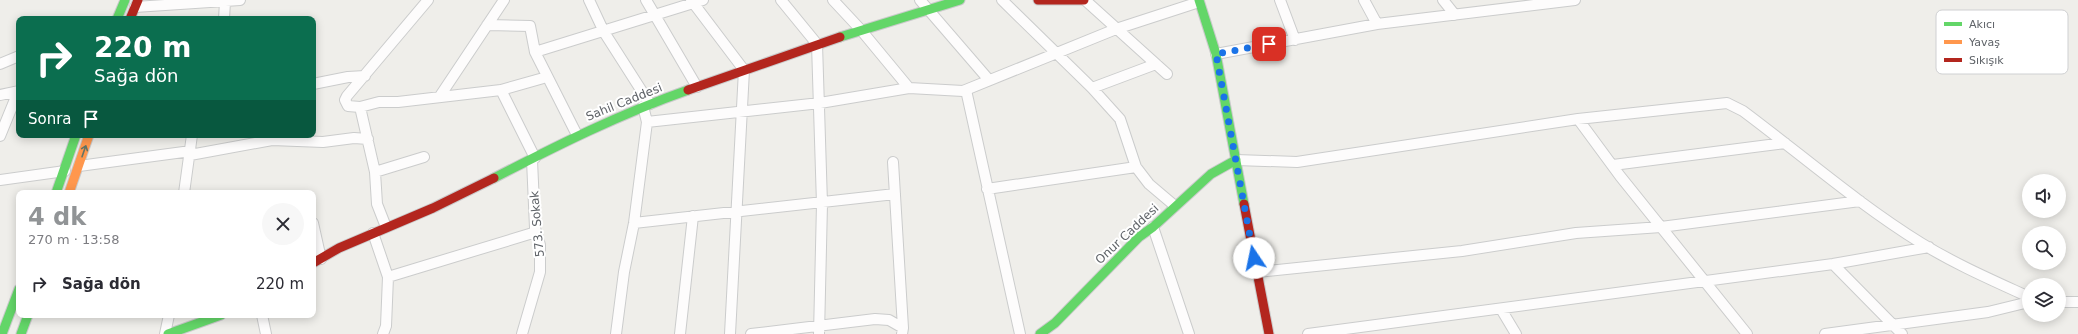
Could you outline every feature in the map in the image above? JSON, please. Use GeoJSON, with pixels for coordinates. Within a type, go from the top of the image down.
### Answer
{"type":"FeatureCollection","features":[{"type":"Feature","properties":{"kind":"street"},"geometry":{"type":"LineString","coordinates":[[118,16],[125,0]]}},
{"type":"Feature","properties":{"kind":"street"},"geometry":{"type":"LineString","coordinates":[[131,16],[136,3],[225,2],[240,0]]}},
{"type":"Feature","properties":{"kind":"street"},"geometry":{"type":"LineString","coordinates":[[428,0],[345,100],[348,106],[360,107],[379,102],[398,102],[501,90],[547,77]]}},
{"type":"Feature","properties":{"kind":"street"},"geometry":{"type":"LineString","coordinates":[[440,96],[504,0]]}},
{"type":"Feature","properties":{"kind":"street"},"geometry":{"type":"LineString","coordinates":[[589,0],[604,32],[646,105],[647,122],[634,223],[624,272],[616,334]]}},
{"type":"Feature","properties":{"kind":"street"},"geometry":{"type":"LineString","coordinates":[[646,0],[656,14],[697,87]]}},
{"type":"Feature","properties":{"kind":"street"},"geometry":{"type":"LineString","coordinates":[[535,52],[604,32],[692,2],[703,0]]}},
{"type":"Feature","properties":{"kind":"street"},"geometry":{"type":"LineString","coordinates":[[781,0],[817,44],[822,204],[818,330]]}},
{"type":"Feature","properties":{"kind":"street"},"geometry":{"type":"LineString","coordinates":[[833,0],[861,30],[909,88]]}},
{"type":"Feature","properties":{"kind":"street"},"geometry":{"type":"LineString","coordinates":[[920,0],[930,9],[989,80]]}},
{"type":"Feature","properties":{"kind":"street","name":"Sahil Caddesi"},"geometry":{"type":"LineString","coordinates":[[317,261],[339,248],[433,208],[534,159],[577,135],[646,105],[817,44],[960,0]]}},
{"type":"Feature","properties":{"kind":"street"},"geometry":{"type":"LineString","coordinates":[[1002,0],[1092,88],[1120,119],[1136,166],[1149,184],[1174,206]]}},
{"type":"Feature","properties":{"kind":"street"},"geometry":{"type":"LineString","coordinates":[[1038,0],[1084,0],[1167,74]]}},
{"type":"Feature","properties":{"kind":"street"},"geometry":{"type":"LineString","coordinates":[[1280,0],[1295,40]]}},
{"type":"Feature","properties":{"kind":"street"},"geometry":{"type":"LineString","coordinates":[[1364,0],[1377,24]]}},
{"type":"Feature","properties":{"kind":"street"},"geometry":{"type":"LineString","coordinates":[[1444,0],[1455,15]]}},
{"type":"Feature","properties":{"kind":"street"},"geometry":{"type":"LineString","coordinates":[[1216,54],[1377,24],[1455,15],[1510,3],[1575,0]]}},
{"type":"Feature","properties":{"kind":"street"},"geometry":{"type":"LineString","coordinates":[[647,122],[820,103],[909,88],[966,90],[1116,29],[1199,1],[1216,54],[1269,334]]}},
{"type":"Feature","properties":{"kind":"street"},"geometry":{"type":"LineString","coordinates":[[224,16],[225,2]]}},
{"type":"Feature","properties":{"kind":"street"},"geometry":{"type":"LineString","coordinates":[[692,2],[744,70],[740,112],[735,270],[730,334]]}},
{"type":"Feature","properties":{"kind":"street"},"geometry":{"type":"LineString","coordinates":[[487,25],[530,26],[535,52],[577,135]]}},
{"type":"Feature","properties":{"kind":"street"},"geometry":{"type":"LineString","coordinates":[[0,64],[16,57]]}},
{"type":"Feature","properties":{"kind":"street"},"geometry":{"type":"LineString","coordinates":[[1092,88],[1156,64]]}},
{"type":"Feature","properties":{"kind":"street"},"geometry":{"type":"LineString","coordinates":[[316,83],[348,77],[365,76]]}},
{"type":"Feature","properties":{"kind":"street"},"geometry":{"type":"LineString","coordinates":[[501,90],[534,159]]}},
{"type":"Feature","properties":{"kind":"street"},"geometry":{"type":"LineString","coordinates":[[966,90],[1020,334]]}},
{"type":"Feature","properties":{"kind":"street"},"geometry":{"type":"LineString","coordinates":[[0,95],[16,92]]}},
{"type":"Feature","properties":{"kind":"street"},"geometry":{"type":"LineString","coordinates":[[0,136],[16,97]]}},
{"type":"Feature","properties":{"kind":"street"},"geometry":{"type":"LineString","coordinates":[[1236,160],[1297,162],[1419,142],[1578,119],[1727,103],[1743,111],[1860,201],[1908,235],[1985,277],[2022,293]]}},
{"type":"Feature","properties":{"kind":"street"},"geometry":{"type":"LineString","coordinates":[[360,107],[375,172],[377,204],[386,227]]}},
{"type":"Feature","properties":{"kind":"street"},"geometry":{"type":"LineString","coordinates":[[1578,119],[1661,227],[1747,334]]}},
{"type":"Feature","properties":{"kind":"street"},"geometry":{"type":"LineString","coordinates":[[57,190],[75,138]]}},
{"type":"Feature","properties":{"kind":"street"},"geometry":{"type":"LineString","coordinates":[[70,190],[88,138]]}},
{"type":"Feature","properties":{"kind":"street"},"geometry":{"type":"LineString","coordinates":[[184,190],[192,138]]}},
{"type":"Feature","properties":{"kind":"street"},"geometry":{"type":"LineString","coordinates":[[79,166],[190,153],[270,138],[323,142],[354,138],[368,139]]}},
{"type":"Feature","properties":{"kind":"street"},"geometry":{"type":"LineString","coordinates":[[1613,165],[1785,143]]}},
{"type":"Feature","properties":{"kind":"street"},"geometry":{"type":"LineString","coordinates":[[375,172],[424,157]]}},
{"type":"Feature","properties":{"kind":"street","name":"573. Sokak"},"geometry":{"type":"LineString","coordinates":[[522,334],[540,272],[540,245],[536,232],[534,159]]}},
{"type":"Feature","properties":{"kind":"street","name":"Onur Caddesi"},"geometry":{"type":"LineString","coordinates":[[1040,334],[1055,323],[1139,237],[1153,227],[1174,206],[1211,174],[1236,160]]}},
{"type":"Feature","properties":{"kind":"street"},"geometry":{"type":"LineString","coordinates":[[893,162],[903,331]]}},
{"type":"Feature","properties":{"kind":"street"},"geometry":{"type":"LineString","coordinates":[[987,188],[1136,166]]}},
{"type":"Feature","properties":{"kind":"street"},"geometry":{"type":"LineString","coordinates":[[0,180],[65,171]]}},
{"type":"Feature","properties":{"kind":"street"},"geometry":{"type":"LineString","coordinates":[[634,223],[736,211],[822,204],[895,194]]}},
{"type":"Feature","properties":{"kind":"street"},"geometry":{"type":"LineString","coordinates":[[1257,272],[1462,251],[1576,234],[1661,227],[1860,201]]}},
{"type":"Feature","properties":{"kind":"street"},"geometry":{"type":"LineString","coordinates":[[680,334],[693,216]]}},
{"type":"Feature","properties":{"kind":"street"},"geometry":{"type":"LineString","coordinates":[[1153,227],[1189,334]]}},
{"type":"Feature","properties":{"kind":"street"},"geometry":{"type":"LineString","coordinates":[[388,277],[536,232]]}},
{"type":"Feature","properties":{"kind":"street"},"geometry":{"type":"LineString","coordinates":[[373,233],[388,277],[386,326],[383,334]]}},
{"type":"Feature","properties":{"kind":"street"},"geometry":{"type":"LineString","coordinates":[[1308,334],[1833,264],[1929,247]]}},
{"type":"Feature","properties":{"kind":"street"},"geometry":{"type":"LineString","coordinates":[[1833,264],[1902,334]]}},
{"type":"Feature","properties":{"kind":"street"},"geometry":{"type":"LineString","coordinates":[[2,334],[16,297]]}},
{"type":"Feature","properties":{"kind":"street"},"geometry":{"type":"LineString","coordinates":[[2066,302],[2078,302]]}},
{"type":"Feature","properties":{"kind":"street"},"geometry":{"type":"LineString","coordinates":[[1825,334],[1988,312],[2022,304]]}},
{"type":"Feature","properties":{"kind":"street"},"geometry":{"type":"LineString","coordinates":[[1502,309],[1516,334]]}},
{"type":"Feature","properties":{"kind":"street"},"geometry":{"type":"LineString","coordinates":[[21,334],[27,318]]}},
{"type":"Feature","properties":{"kind":"street"},"geometry":{"type":"LineString","coordinates":[[165,334],[168,318]]}},
{"type":"Feature","properties":{"kind":"street"},"geometry":{"type":"LineString","coordinates":[[168,334],[212,318]]}},
{"type":"Feature","properties":{"kind":"street"},"geometry":{"type":"LineString","coordinates":[[263,318],[266,334]]}},
{"type":"Feature","properties":{"kind":"street"},"geometry":{"type":"LineString","coordinates":[[751,334],[818,330],[875,319],[889,320],[903,331]]}},
{"type":"Feature","properties":{"kind":"traffic: fast"},"geometry":{"type":"LineString","coordinates":[[118,16],[125,0]]}},
{"type":"Feature","properties":{"kind":"traffic: fast"},"geometry":{"type":"LineString","coordinates":[[840,37],[960,0]]}},
{"type":"Feature","properties":{"kind":"traffic: fast"},"geometry":{"type":"LineString","coordinates":[[1199,0],[1216,54],[1244,204]]}},
{"type":"Feature","properties":{"kind":"traffic: fast"},"geometry":{"type":"LineString","coordinates":[[494,178],[577,135],[643,106],[688,90]]}},
{"type":"Feature","properties":{"kind":"traffic: fast"},"geometry":{"type":"LineString","coordinates":[[57,190],[75,138]]}},
{"type":"Feature","properties":{"kind":"traffic: fast"},"geometry":{"type":"LineString","coordinates":[[1040,334],[1055,323],[1139,237],[1153,227],[1211,174],[1236,160]]}},
{"type":"Feature","properties":{"kind":"traffic: fast"},"geometry":{"type":"LineString","coordinates":[[2,334],[16,297]]}},
{"type":"Feature","properties":{"kind":"traffic: fast"},"geometry":{"type":"LineString","coordinates":[[21,334],[27,318]]}},
{"type":"Feature","properties":{"kind":"traffic: fast"},"geometry":{"type":"LineString","coordinates":[[168,334],[213,318]]}},
{"type":"Feature","properties":{"kind":"traffic: slow"},"geometry":{"type":"LineString","coordinates":[[70,190],[88,138]]}},
{"type":"Feature","properties":{"kind":"traffic: jam"},"geometry":{"type":"LineString","coordinates":[[131,16],[138,0]]}},
{"type":"Feature","properties":{"kind":"traffic: jam"},"geometry":{"type":"LineString","coordinates":[[1038,0],[1084,0]]}},
{"type":"Feature","properties":{"kind":"traffic: jam"},"geometry":{"type":"LineString","coordinates":[[688,90],[840,37]]}},
{"type":"Feature","properties":{"kind":"traffic: jam"},"geometry":{"type":"LineString","coordinates":[[316,261],[339,248],[433,208],[494,178]]}},
{"type":"Feature","properties":{"kind":"traffic: jam"},"geometry":{"type":"LineString","coordinates":[[1244,204],[1269,334]]}},
{"type":"Feature","properties":{"kind":"route"},"geometry":{"type":"LineString","coordinates":[[1254,258],[1216,54],[1269,44]]}}]}
